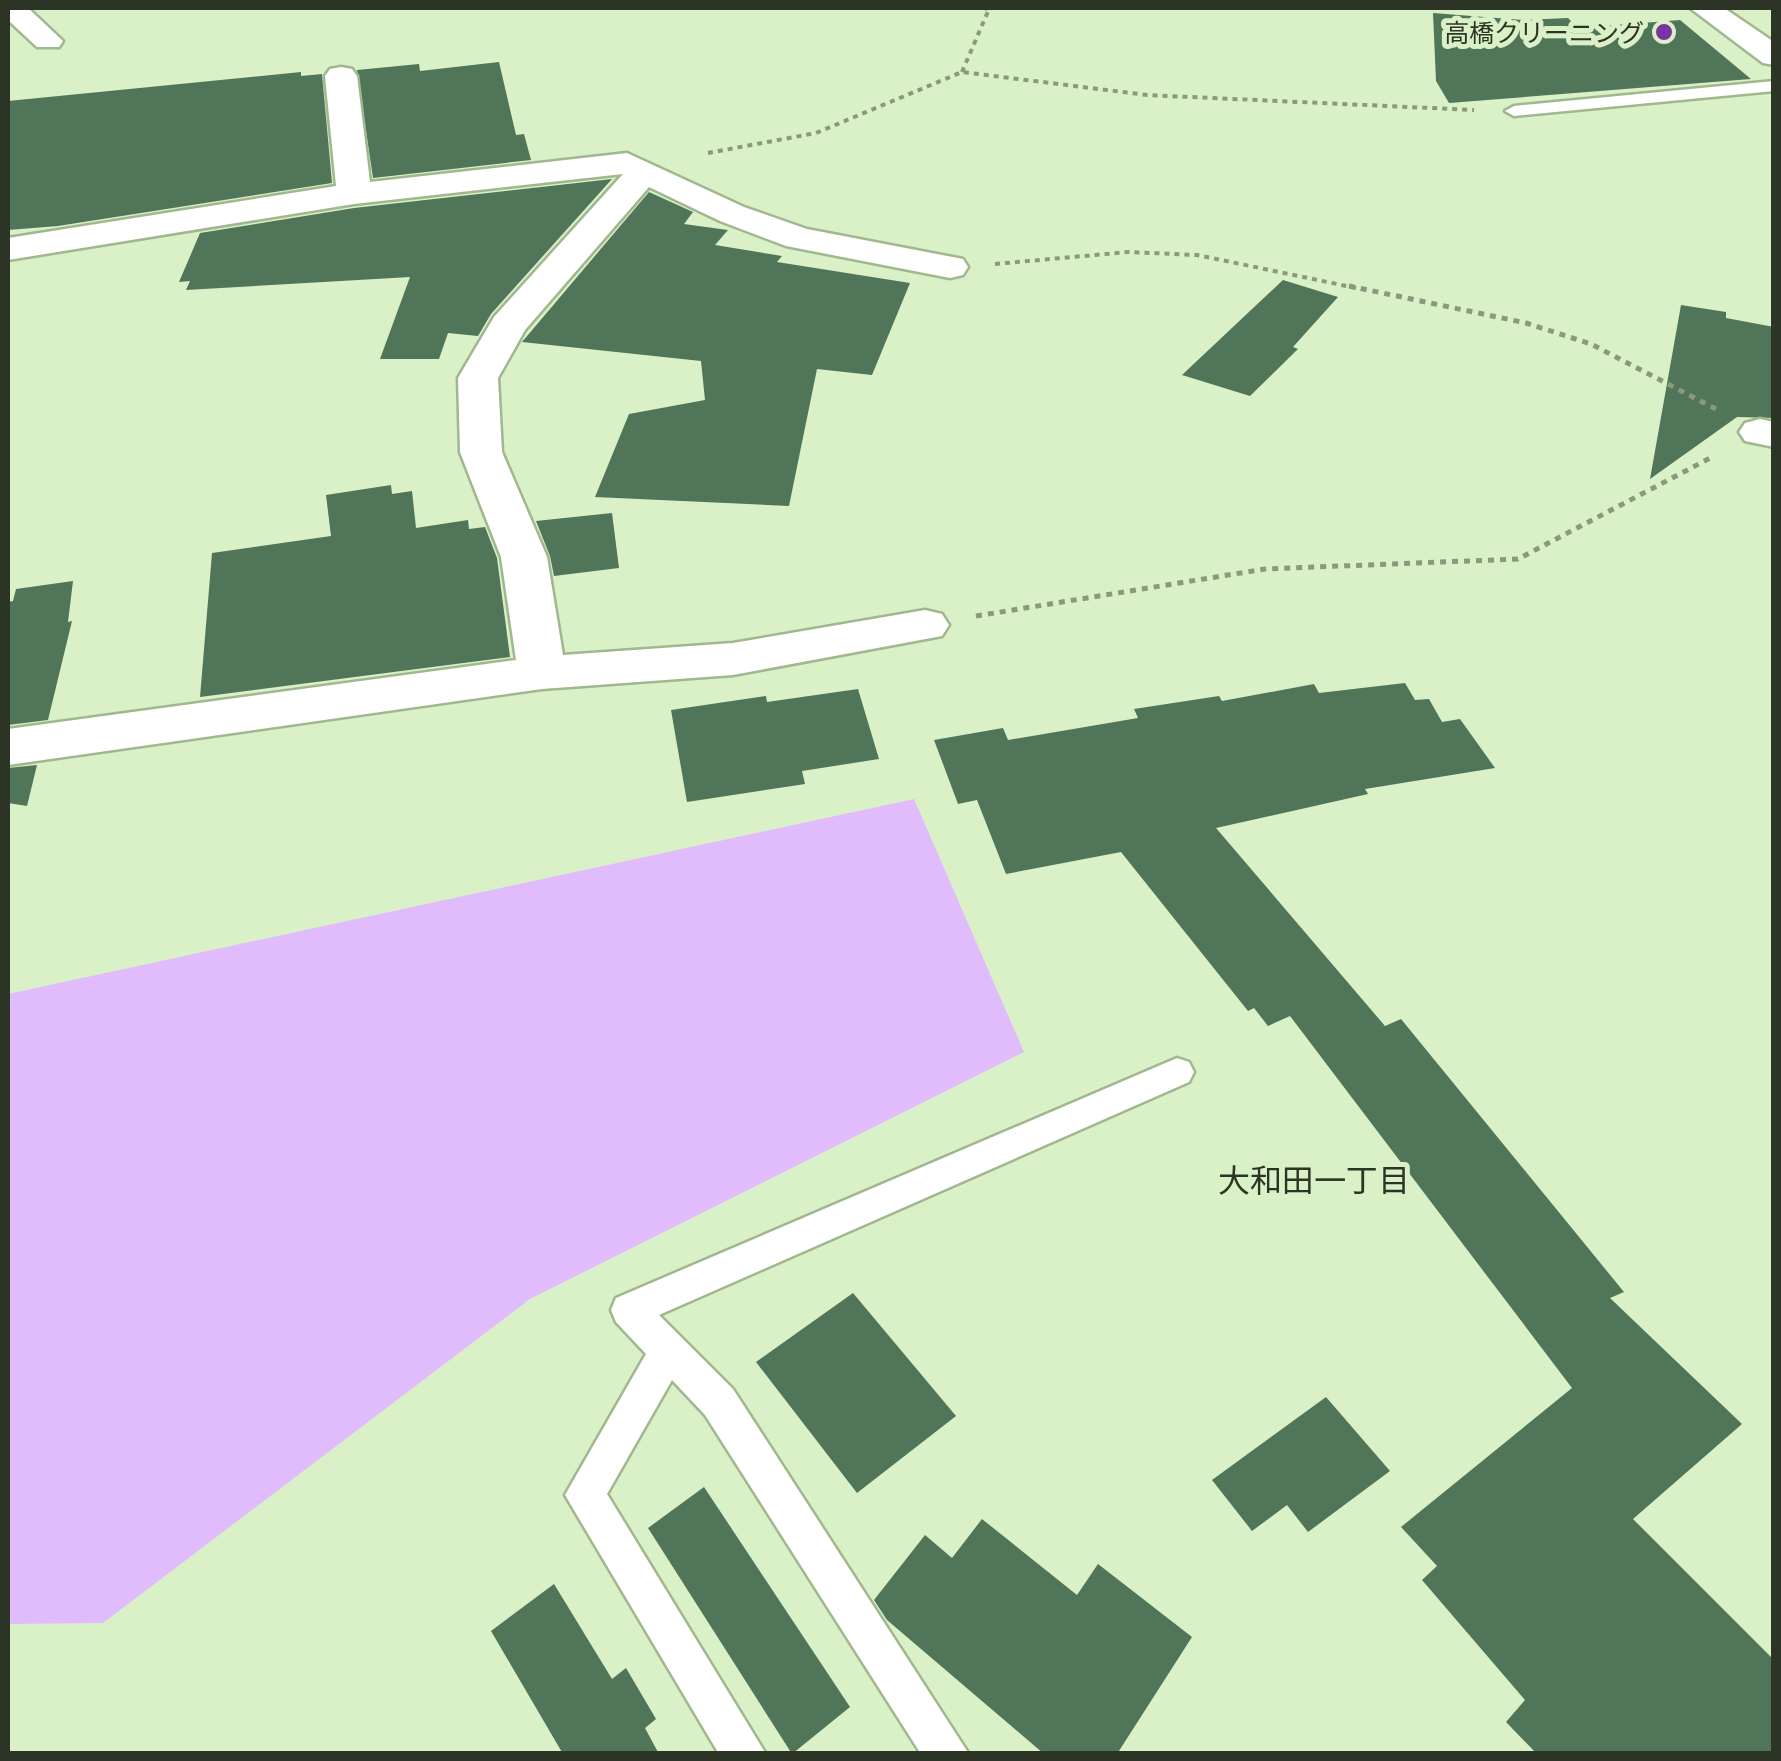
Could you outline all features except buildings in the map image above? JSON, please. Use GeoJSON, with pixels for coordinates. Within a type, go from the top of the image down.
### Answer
{"type":"FeatureCollection","features":[{"type":"Feature","properties":{"kind":"street"},"geometry":{"type":"LineString","coordinates":[[11,8],[48,41]]}},
{"type":"Feature","properties":{"kind":"street"},"geometry":{"type":"LineString","coordinates":[[1705,8],[1774,56]]}},
{"type":"Feature","properties":{"kind":"street"},"geometry":{"type":"LineString","coordinates":[[341,76],[354,194]]}},
{"type":"Feature","properties":{"kind":"street"},"geometry":{"type":"LineString","coordinates":[[542,673],[524,557],[482,452],[478,378],[508,326],[635,168]]}},
{"type":"Feature","properties":{"kind":"street"},"geometry":{"type":"LineString","coordinates":[[8,249],[354,194],[635,168],[732,214],[798,238],[950,268]]}},
{"type":"Feature","properties":{"kind":"street"},"geometry":{"type":"LineString","coordinates":[[8,747],[542,673],[732,659],[925,625]]}},
{"type":"Feature","properties":{"kind":"lane"},"geometry":{"type":"LineString","coordinates":[[1514,111],[1774,86]]}},
{"type":"Feature","properties":{"kind":"lane"},"geometry":{"type":"LineString","coordinates":[[947,1754],[719,1402],[629,1310],[1177,1072]]}},
{"type":"Feature","properties":{"kind":"lane"},"geometry":{"type":"LineString","coordinates":[[668,1350],[585,1495],[744,1754]]}},
{"type":"Feature","properties":{"kind":"path"},"geometry":{"type":"LineString","coordinates":[[962,72],[988,9],[984,8]]}},
{"type":"Feature","properties":{"kind":"path"},"geometry":{"type":"LineString","coordinates":[[635,168],[816,133],[962,72],[1147,95],[1514,111]]}},
{"type":"Feature","properties":{"kind":"path"},"geometry":{"type":"LineString","coordinates":[[950,268],[1128,252],[1197,255],[1542,328],[1591,344],[1767,433]]}},
{"type":"Feature","properties":{"kind":"path"},"geometry":{"type":"LineString","coordinates":[[925,625],[1265,569],[1518,559],[1767,433]]}},
{"type":"Feature","properties":{"kind":"shaded area"},"geometry":{"type":"Polygon","coordinates":[[[914,799],[1024,1052],[530,1299],[103,1623],[8,1624],[8,994],[914,799]]]}},
{"type":"Feature","properties":{"kind":"place","name":"高橋クリーニング"},"geometry":{"type":"Point","coordinates":[1664,32]}},
{"type":"Feature","properties":{"kind":"district","name":"大和田一丁目"},"geometry":{"type":"Point","coordinates":[1314,1180]}}]}
